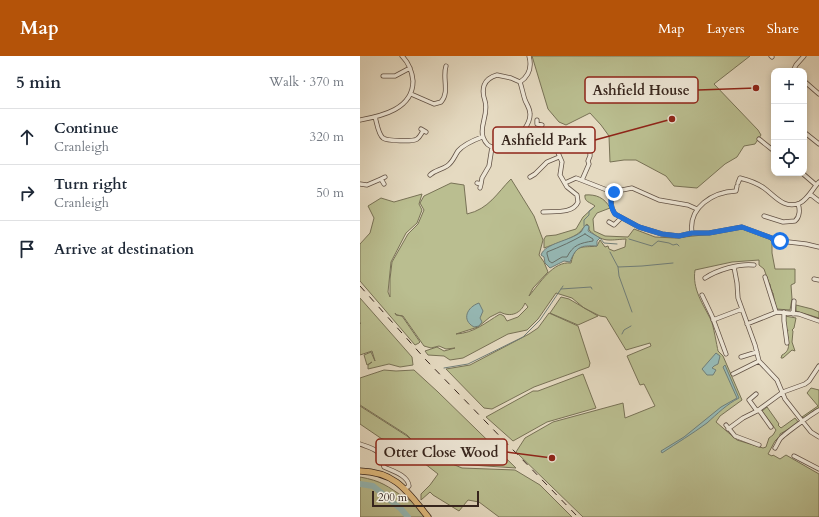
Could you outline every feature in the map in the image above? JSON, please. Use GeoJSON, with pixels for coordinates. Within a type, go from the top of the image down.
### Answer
{"type":"FeatureCollection","features":[{"type":"Feature","properties":{"kind":"main road"},"geometry":{"type":"LineString","coordinates":[[360,471],[379,473],[394,480],[405,489],[428,517]]}},
{"type":"Feature","properties":{"kind":"street"},"geometry":{"type":"LineString","coordinates":[[360,120],[389,113],[405,102],[411,94],[413,81],[410,68],[402,56]]}},
{"type":"Feature","properties":{"kind":"street"},"geometry":{"type":"LineString","coordinates":[[520,82],[526,78],[530,72],[531,63],[529,56]]}},
{"type":"Feature","properties":{"kind":"street"},"geometry":{"type":"LineString","coordinates":[[794,68],[804,56]]}},
{"type":"Feature","properties":{"kind":"street"},"geometry":{"type":"LineString","coordinates":[[383,76],[395,76],[410,68]]}},
{"type":"Feature","properties":{"kind":"street"},"geometry":{"type":"LineString","coordinates":[[411,94],[434,104],[441,102],[446,94],[444,68]]}},
{"type":"Feature","properties":{"kind":"street"},"geometry":{"type":"LineString","coordinates":[[497,75],[511,78],[520,82],[525,101],[529,107],[529,122],[511,143],[497,148],[492,147],[482,137],[486,110],[482,92],[484,84],[487,80],[497,75]]}},
{"type":"Feature","properties":{"kind":"street"},"geometry":{"type":"LineString","coordinates":[[807,84],[819,94]]}},
{"type":"Feature","properties":{"kind":"street"},"geometry":{"type":"LineString","coordinates":[[375,117],[380,134],[383,138],[388,140],[416,140],[423,131]]}},
{"type":"Feature","properties":{"kind":"street"},"geometry":{"type":"LineString","coordinates":[[529,122],[537,122],[542,125]]}},
{"type":"Feature","properties":{"kind":"street"},"geometry":{"type":"LineString","coordinates":[[807,134],[819,144]]}},
{"type":"Feature","properties":{"kind":"street"},"geometry":{"type":"LineString","coordinates":[[582,180],[589,164],[588,161],[590,151],[587,144],[589,135]]}},
{"type":"Feature","properties":{"kind":"street"},"geometry":{"type":"LineString","coordinates":[[430,175],[433,170],[447,166],[453,161],[461,148],[482,137]]}},
{"type":"Feature","properties":{"kind":"street"},"geometry":{"type":"LineString","coordinates":[[759,139],[771,149]]}},
{"type":"Feature","properties":{"kind":"street"},"geometry":{"type":"LineString","coordinates":[[479,185],[489,166],[492,147]]}},
{"type":"Feature","properties":{"kind":"street"},"geometry":{"type":"LineString","coordinates":[[543,212],[548,210],[569,210],[577,206],[578,202],[577,195],[570,191],[560,175],[562,163],[556,147]]}},
{"type":"Feature","properties":{"kind":"street"},"geometry":{"type":"LineString","coordinates":[[530,177],[547,162],[559,157]]}},
{"type":"Feature","properties":{"kind":"street"},"geometry":{"type":"LineString","coordinates":[[735,176],[759,185],[784,204],[798,204],[810,194],[818,183],[807,176]]}},
{"type":"Feature","properties":{"kind":"street"},"geometry":{"type":"LineString","coordinates":[[360,184],[369,185],[383,178],[384,184]]}},
{"type":"Feature","properties":{"kind":"street"},"geometry":{"type":"LineString","coordinates":[[692,233],[693,222],[698,209],[703,202],[727,191],[737,191],[740,178]]}},
{"type":"Feature","properties":{"kind":"street"},"geometry":{"type":"LineString","coordinates":[[565,183],[573,179],[582,180],[612,192],[632,188],[659,200],[688,205],[698,209]]}},
{"type":"Feature","properties":{"kind":"street"},"geometry":{"type":"LineString","coordinates":[[612,192],[610,202],[612,211],[621,218],[639,227],[654,232],[679,236],[692,233],[712,233],[742,227],[780,241],[819,247]]}},
{"type":"Feature","properties":{"kind":"street"},"geometry":{"type":"LineString","coordinates":[[810,194],[819,201]]}},
{"type":"Feature","properties":{"kind":"street"},"geometry":{"type":"LineString","coordinates":[[764,216],[783,222],[795,221],[797,220],[800,210],[798,204]]}},
{"type":"Feature","properties":{"kind":"street"},"geometry":{"type":"LineString","coordinates":[[609,222],[614,225],[621,218]]}},
{"type":"Feature","properties":{"kind":"street"},"geometry":{"type":"LineString","coordinates":[[705,278],[719,270],[748,264],[754,265]]}},
{"type":"Feature","properties":{"kind":"street"},"geometry":{"type":"LineString","coordinates":[[734,267],[738,298],[757,352],[758,361],[777,380],[785,399],[811,432],[819,437]]}},
{"type":"Feature","properties":{"kind":"street"},"geometry":{"type":"LineString","coordinates":[[765,277],[776,312]]}},
{"type":"Feature","properties":{"kind":"street"},"geometry":{"type":"LineString","coordinates":[[814,280],[819,280]]}},
{"type":"Feature","properties":{"kind":"street"},"geometry":{"type":"LineString","coordinates":[[702,295],[726,354]]}},
{"type":"Feature","properties":{"kind":"street"},"geometry":{"type":"LineString","coordinates":[[793,314],[794,301]]}},
{"type":"Feature","properties":{"kind":"street"},"geometry":{"type":"LineString","coordinates":[[713,320],[742,309]]}},
{"type":"Feature","properties":{"kind":"street"},"geometry":{"type":"LineString","coordinates":[[747,324],[776,312],[799,314],[819,321]]}},
{"type":"Feature","properties":{"kind":"street"},"geometry":{"type":"LineString","coordinates":[[784,312],[787,342]]}},
{"type":"Feature","properties":{"kind":"street"},"geometry":{"type":"LineString","coordinates":[[741,357],[757,352]]}},
{"type":"Feature","properties":{"kind":"street"},"geometry":{"type":"LineString","coordinates":[[733,374],[758,361]]}},
{"type":"Feature","properties":{"kind":"street"},"geometry":{"type":"LineString","coordinates":[[760,445],[735,436],[727,427],[758,410],[783,392],[805,384],[809,381],[819,366]]}},
{"type":"Feature","properties":{"kind":"street"},"geometry":{"type":"LineString","coordinates":[[756,394],[749,400],[771,427]]}},
{"type":"Feature","properties":{"kind":"street"},"geometry":{"type":"LineString","coordinates":[[775,448],[780,439],[819,410]]}},
{"type":"Feature","properties":{"kind":"street"},"geometry":{"type":"LineString","coordinates":[[360,444],[377,450],[381,455],[384,467],[406,478],[409,486],[405,489]]}},
{"type":"Feature","properties":{"kind":"street"},"geometry":{"type":"LineString","coordinates":[[794,456],[819,468]]}},
{"type":"Feature","properties":{"kind":"green space"},"geometry":{"type":"Polygon","coordinates":[[[532,56],[750,56],[714,84],[761,135],[755,144],[744,146],[737,157],[725,164],[697,188],[674,186],[666,176],[636,160],[610,162],[609,136],[590,113],[566,125],[559,122],[548,109],[532,56]]]}},
{"type":"Feature","properties":{"kind":"green space"},"geometry":{"type":"Polygon","coordinates":[[[511,179],[534,216],[543,240],[539,255],[548,272],[533,288],[529,296],[542,279],[558,265],[571,263],[577,249],[597,246],[600,240],[605,247],[608,246],[609,249],[614,251],[625,247],[626,239],[602,239],[589,230],[587,224],[573,237],[544,248],[544,239],[546,236],[556,235],[576,229],[583,217],[595,206],[586,201],[585,195],[600,197],[610,208],[597,213],[593,219],[594,231],[605,236],[628,237],[634,229],[655,237],[675,238],[743,229],[768,238],[772,242],[772,253],[775,269],[795,269],[795,283],[791,285],[792,299],[790,310],[776,309],[770,284],[764,269],[759,265],[759,260],[732,262],[695,270],[695,284],[712,322],[718,351],[723,356],[742,400],[720,416],[716,422],[737,440],[763,448],[766,447],[769,438],[776,430],[762,411],[767,407],[781,428],[795,418],[799,423],[780,434],[768,454],[780,459],[786,455],[819,474],[819,517],[583,517],[516,452],[525,438],[553,422],[623,403],[625,418],[655,406],[644,384],[640,385],[627,356],[651,346],[650,343],[626,350],[606,317],[600,316],[584,308],[572,298],[556,293],[538,319],[527,330],[508,334],[463,358],[450,360],[444,356],[428,355],[425,351],[437,347],[444,351],[455,348],[446,349],[439,346],[431,348],[424,346],[403,316],[395,313],[396,315],[402,316],[420,342],[415,345],[360,281],[360,244],[370,233],[374,218],[368,206],[381,198],[394,202],[422,194],[419,204],[422,210],[417,223],[406,233],[391,262],[388,292],[390,297],[392,262],[408,234],[418,224],[424,210],[420,203],[424,196],[451,183],[464,185],[467,214],[475,212],[487,204],[511,179]],[[525,303],[523,307],[515,314],[508,315],[500,312],[490,317],[478,327],[456,334],[474,330],[500,314],[504,316],[507,321],[518,317],[528,307],[525,303]]]}},
{"type":"Feature","properties":{"kind":"green space"},"geometry":{"type":"Polygon","coordinates":[[[561,297],[569,299],[598,316],[578,325],[550,313],[561,297]]]}},
{"type":"Feature","properties":{"kind":"green space"},"geometry":{"type":"Polygon","coordinates":[[[360,298],[412,357],[413,365],[400,367],[389,364],[368,369],[368,365],[372,362],[367,365],[364,355],[371,352],[375,361],[372,351],[360,355],[360,298]]]}},
{"type":"Feature","properties":{"kind":"green space"},"geometry":{"type":"Polygon","coordinates":[[[796,305],[819,312],[819,318],[796,311],[796,305]]]}},
{"type":"Feature","properties":{"kind":"green space"},"geometry":{"type":"Polygon","coordinates":[[[549,313],[578,326],[590,363],[589,367],[534,387],[492,409],[484,408],[446,369],[470,365],[529,334],[538,328],[549,313]]]}},
{"type":"Feature","properties":{"kind":"green space"},"geometry":{"type":"Polygon","coordinates":[[[785,316],[796,318],[794,328],[792,330],[792,342],[795,351],[792,350],[781,358],[787,351],[789,345],[785,316]]]}},
{"type":"Feature","properties":{"kind":"green space"},"geometry":{"type":"Polygon","coordinates":[[[384,370],[414,370],[516,468],[456,464],[439,455],[426,452],[438,456],[462,468],[515,470],[540,485],[572,517],[499,517],[479,502],[468,500],[459,511],[430,492],[421,500],[421,494],[438,474],[397,442],[382,439],[360,424],[360,406],[407,436],[417,445],[407,435],[360,405],[360,378],[384,370]]]}},
{"type":"Feature","properties":{"kind":"green space"},"geometry":{"type":"Polygon","coordinates":[[[583,374],[596,408],[547,422],[513,441],[486,417],[533,391],[538,391],[583,374]]]}},
{"type":"Feature","properties":{"kind":"green space"},"geometry":{"type":"Polygon","coordinates":[[[811,388],[819,390],[819,408],[804,419],[802,417],[818,406],[807,393],[811,388]]]}},
{"type":"Feature","properties":{"kind":"green space"},"geometry":{"type":"Polygon","coordinates":[[[360,477],[379,482],[406,499],[412,501],[425,517],[360,517],[360,477]]]}},
{"type":"Feature","properties":{"kind":"water"},"geometry":{"type":"Polygon","coordinates":[[[586,225],[589,226],[588,231],[600,238],[597,241],[597,246],[586,246],[579,248],[574,253],[570,262],[564,261],[550,268],[545,263],[544,257],[541,255],[543,251],[581,232],[586,225]]]}},
{"type":"Feature","properties":{"kind":"water"},"geometry":{"type":"Polygon","coordinates":[[[479,303],[483,311],[480,318],[482,322],[479,326],[474,327],[468,321],[467,314],[471,307],[479,303]]]}},
{"type":"Feature","properties":{"kind":"water"},"geometry":{"type":"Polygon","coordinates":[[[716,353],[720,356],[718,364],[712,368],[716,370],[713,375],[707,375],[702,369],[716,353]]]}},
{"type":"Feature","properties":{"kind":"water"},"geometry":{"type":"Polygon","coordinates":[[[725,365],[739,398],[726,406],[707,423],[662,453],[661,451],[684,437],[721,407],[737,398],[723,367],[725,365]]]}},
{"type":"Feature","properties":{"kind":"waterway"},"geometry":{"type":"LineString","coordinates":[[584,226],[584,220],[589,215],[589,211],[593,208]]}},
{"type":"Feature","properties":{"kind":"waterway"},"geometry":{"type":"LineString","coordinates":[[600,238],[604,243],[617,244]]}},
{"type":"Feature","properties":{"kind":"waterway"},"geometry":{"type":"LineString","coordinates":[[629,239],[652,246],[658,241],[673,245],[677,244],[679,246]]}},
{"type":"Feature","properties":{"kind":"waterway"},"geometry":{"type":"LineString","coordinates":[[610,252],[618,267],[673,263]]}},
{"type":"Feature","properties":{"kind":"waterway"},"geometry":{"type":"LineString","coordinates":[[618,267],[619,276],[632,312]]}},
{"type":"Feature","properties":{"kind":"waterway"},"geometry":{"type":"LineString","coordinates":[[444,368],[468,364],[523,337],[540,320],[563,286]]}},
{"type":"Feature","properties":{"kind":"waterway"},"geometry":{"type":"LineString","coordinates":[[561,289],[591,287],[592,289]]}},
{"type":"Feature","properties":{"kind":"waterway"},"geometry":{"type":"LineString","coordinates":[[622,334],[624,330],[631,326]]}},
{"type":"Feature","properties":{"kind":"waterway"},"geometry":{"type":"LineString","coordinates":[[360,484],[373,486],[401,509],[408,517]]}},
{"type":"Feature","properties":{"kind":"railway"},"geometry":{"type":"LineString","coordinates":[[360,286],[426,360],[578,517]]}},
{"type":"Feature","properties":{"kind":"place","name":"Ashfield House"},"geometry":{"type":"Point","coordinates":[756,88]}},
{"type":"Feature","properties":{"kind":"place","name":"Ashfield Park"},"geometry":{"type":"Point","coordinates":[672,119]}},
{"type":"Feature","properties":{"kind":"place","name":"Otter Close Wood"},"geometry":{"type":"Point","coordinates":[552,458]}},
{"type":"Feature","properties":{"kind":"route"},"geometry":{"type":"LineString","coordinates":[[614,192],[612,192],[610,202],[612,211],[628,222],[650,231],[662,234],[681,235],[692,233],[712,233],[742,227],[780,241]]}}]}
